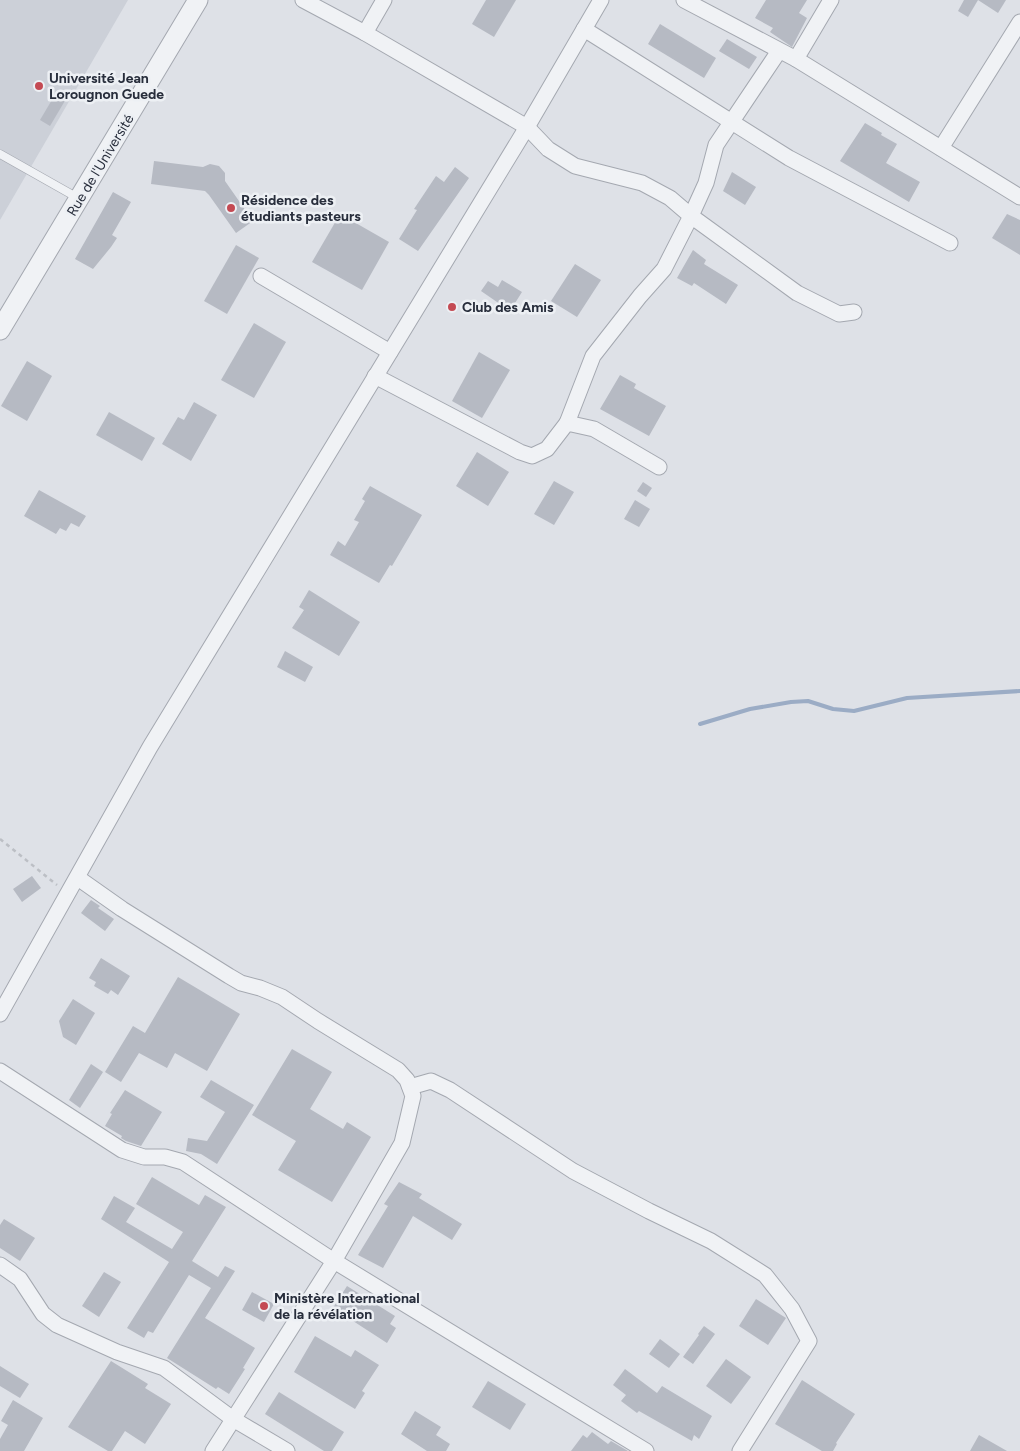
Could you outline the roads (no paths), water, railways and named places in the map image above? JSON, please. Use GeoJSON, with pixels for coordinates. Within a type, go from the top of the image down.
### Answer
{"type":"FeatureCollection","features":[{"type":"Feature","properties":{"kind":"street","name":"Rue de l'Université"},"geometry":{"type":"LineString","coordinates":[[0,330],[198,0]]}},
{"type":"Feature","properties":{"kind":"street"},"geometry":{"type":"LineString","coordinates":[[303,0],[365,33],[527,127],[548,149],[575,166],[642,183],[670,198],[690,216],[797,294],[839,314],[854,312]]}},
{"type":"Feature","properties":{"kind":"street"},"geometry":{"type":"LineString","coordinates":[[365,33],[384,0]]}},
{"type":"Feature","properties":{"kind":"street"},"geometry":{"type":"LineString","coordinates":[[0,1014],[150,747],[527,127],[601,0]]}},
{"type":"Feature","properties":{"kind":"street"},"geometry":{"type":"LineString","coordinates":[[684,0],[796,60],[1020,197]]}},
{"type":"Feature","properties":{"kind":"street"},"geometry":{"type":"LineString","coordinates":[[796,60],[831,0]]}},
{"type":"Feature","properties":{"kind":"street"},"geometry":{"type":"LineString","coordinates":[[941,148],[1020,22]]}},
{"type":"Feature","properties":{"kind":"street"},"geometry":{"type":"LineString","coordinates":[[584,29],[789,158],[950,243]]}},
{"type":"Feature","properties":{"kind":"street"},"geometry":{"type":"LineString","coordinates":[[375,376],[520,452],[532,456],[547,449],[567,423],[593,356],[640,296],[664,269],[706,183],[716,145],[779,51]]}},
{"type":"Feature","properties":{"kind":"street"},"geometry":{"type":"LineString","coordinates":[[261,276],[390,352]]}},
{"type":"Feature","properties":{"kind":"street"},"geometry":{"type":"LineString","coordinates":[[567,423],[594,429],[659,467]]}},
{"type":"Feature","properties":{"kind":"street"},"geometry":{"type":"LineString","coordinates":[[78,878],[122,909],[229,976],[241,983],[282,997],[398,1070],[407,1080],[413,1096],[402,1143],[334,1261],[213,1451]]}},
{"type":"Feature","properties":{"kind":"street"},"geometry":{"type":"LineString","coordinates":[[0,1071],[122,1150],[144,1158],[165,1157],[183,1162],[334,1261],[646,1451]]}},
{"type":"Feature","properties":{"kind":"street"},"geometry":{"type":"LineString","coordinates":[[410,1088],[431,1081],[450,1090],[573,1171],[648,1212],[711,1242],[769,1280],[792,1309],[809,1341],[740,1451]]}},
{"type":"Feature","properties":{"kind":"street"},"geometry":{"type":"LineString","coordinates":[[0,1265],[20,1279],[43,1314],[57,1325],[117,1352],[164,1368],[233,1419],[287,1451]]}},
{"type":"Feature","properties":{"kind":"lane"},"geometry":{"type":"LineString","coordinates":[[0,154],[80,199]]}},
{"type":"Feature","properties":{"kind":"waterway"},"geometry":{"type":"LineString","coordinates":[[700,724],[750,709],[791,702],[808,701],[833,709],[854,711],[907,698],[1020,691]]}},
{"type":"Feature","properties":{"kind":"place","name":"Université Jean Lorougnon Guede"},"geometry":{"type":"Point","coordinates":[39,86]}},
{"type":"Feature","properties":{"kind":"place","name":"Résidence des étudiants pasteurs"},"geometry":{"type":"Point","coordinates":[231,208]}},
{"type":"Feature","properties":{"kind":"place","name":"Club des Amis"},"geometry":{"type":"Point","coordinates":[452,307]}},
{"type":"Feature","properties":{"kind":"place","name":"Ministère International de la révélation"},"geometry":{"type":"Point","coordinates":[264,1306]}}]}
